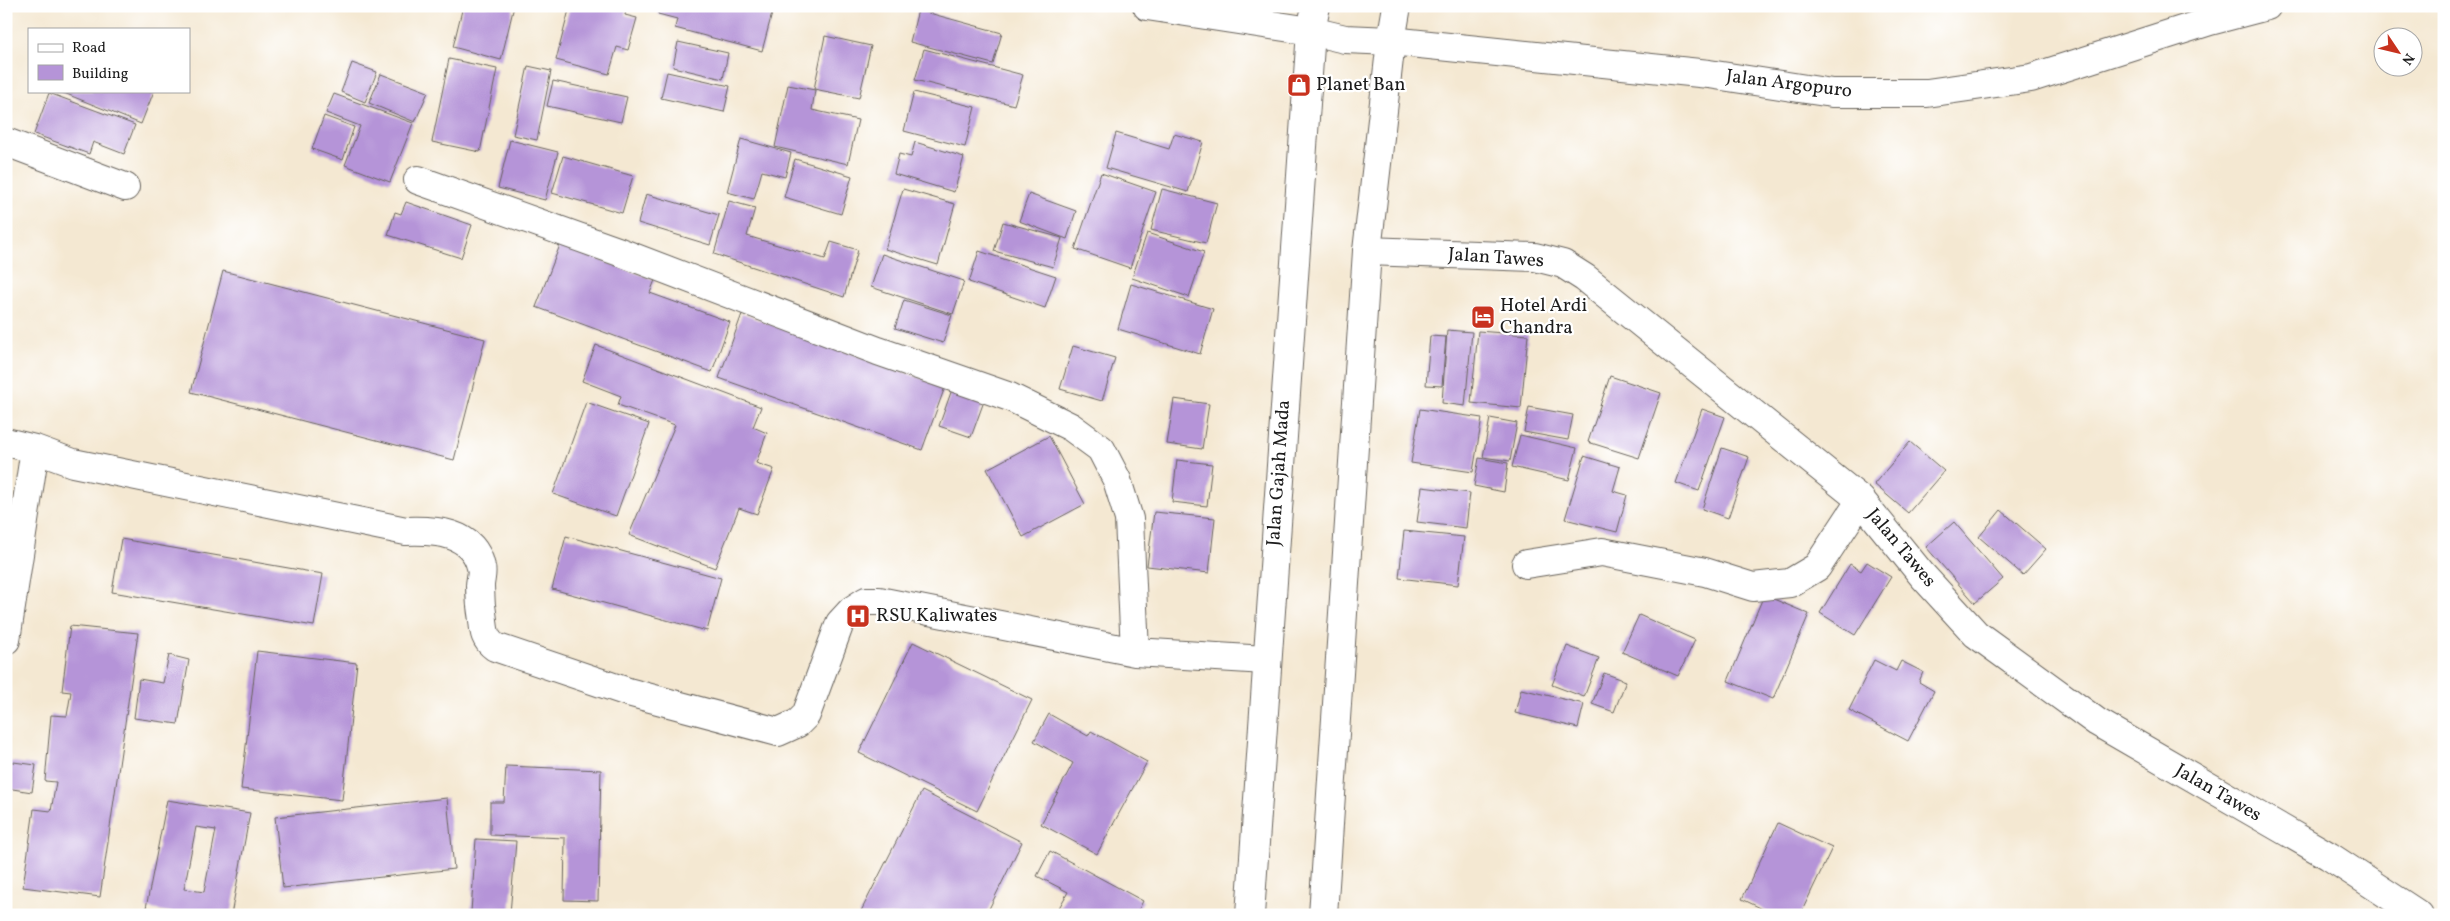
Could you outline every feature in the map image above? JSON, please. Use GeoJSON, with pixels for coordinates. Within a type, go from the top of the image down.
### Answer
{"type":"FeatureCollection","features":[{"type":"Feature","properties":{"kind":"main road"},"geometry":{"type":"LineString","coordinates":[[1147,6],[1313,19],[1345,39],[1391,41]]}},
{"type":"Feature","properties":{"kind":"main road"},"geometry":{"type":"LineString","coordinates":[[1323,915],[1367,251],[1391,41],[1397,6]]}},
{"type":"Feature","properties":{"kind":"main road","name":"Jalan Argopuro"},"geometry":{"type":"LineString","coordinates":[[1391,41],[1709,74],[1832,93],[1926,93],[2031,78],[2210,20],[2268,6]]}},
{"type":"Feature","properties":{"kind":"main road","name":"Jalan Gajah Mada"},"geometry":{"type":"LineString","coordinates":[[1250,915],[1266,660],[1313,19]]}},
{"type":"Feature","properties":{"kind":"main road"},"geometry":{"type":"LineString","coordinates":[[6,142],[126,186]]}},
{"type":"Feature","properties":{"kind":"main road"},"geometry":{"type":"LineString","coordinates":[[418,180],[620,252],[878,351],[1010,397],[1070,427],[1101,449],[1117,480],[1130,519],[1135,652]]}},
{"type":"Feature","properties":{"kind":"main road","name":"Jalan Tawes"},"geometry":{"type":"LineString","coordinates":[[1367,251],[1534,257],[1563,264],[1584,278],[1861,500],[1922,575],[1976,634],[2097,722],[2329,856],[2419,915]]}},
{"type":"Feature","properties":{"kind":"main road"},"geometry":{"type":"LineString","coordinates":[[6,442],[35,449],[73,463],[406,531],[436,530],[456,536],[469,545],[476,554],[482,569],[480,598],[484,630],[486,638],[496,646],[628,692],[778,732],[798,723],[806,715],[840,623],[852,610],[866,601],[879,601],[1135,652],[1266,660]]}},
{"type":"Feature","properties":{"kind":"main road"},"geometry":{"type":"LineString","coordinates":[[6,640],[35,449]]}},
{"type":"Feature","properties":{"kind":"main road"},"geometry":{"type":"LineString","coordinates":[[1526,564],[1602,552],[1705,572],[1754,587],[1790,583],[1817,568],[1861,500]]}},
{"type":"Feature","properties":{"kind":"building"},"geometry":{"type":"Polygon","coordinates":[[[463,6],[514,6],[501,60],[453,47],[463,6]]]}},
{"type":"Feature","properties":{"kind":"building"},"geometry":{"type":"Polygon","coordinates":[[[570,6],[627,6],[625,15],[637,18],[628,50],[617,47],[609,74],[556,60],[570,6]]]}},
{"type":"Feature","properties":{"kind":"building"},"geometry":{"type":"Polygon","coordinates":[[[660,6],[774,6],[762,51],[675,28],[677,19],[658,14],[660,6]]]}},
{"type":"Feature","properties":{"kind":"building"},"geometry":{"type":"Polygon","coordinates":[[[918,10],[1002,33],[993,64],[910,42],[918,10]]]}},
{"type":"Feature","properties":{"kind":"building"},"geometry":{"type":"Polygon","coordinates":[[[825,36],[871,46],[859,98],[814,89],[825,36]]]}},
{"type":"Feature","properties":{"kind":"building"},"geometry":{"type":"Polygon","coordinates":[[[678,42],[728,53],[723,79],[673,67],[678,42]]]}},
{"type":"Feature","properties":{"kind":"building"},"geometry":{"type":"Polygon","coordinates":[[[924,49],[1023,75],[1014,105],[915,80],[924,49]]]}},
{"type":"Feature","properties":{"kind":"building"},"geometry":{"type":"Polygon","coordinates":[[[449,59],[497,69],[480,152],[432,142],[449,59]]]}},
{"type":"Feature","properties":{"kind":"building"},"geometry":{"type":"Polygon","coordinates":[[[352,63],[377,72],[365,102],[341,92],[352,63]]]}},
{"type":"Feature","properties":{"kind":"building"},"geometry":{"type":"Polygon","coordinates":[[[528,66],[551,71],[537,140],[513,135],[528,66]]]}},
{"type":"Feature","properties":{"kind":"building"},"geometry":{"type":"Polygon","coordinates":[[[667,72],[730,86],[724,112],[661,98],[667,72]]]}},
{"type":"Feature","properties":{"kind":"building"},"geometry":{"type":"Polygon","coordinates":[[[381,74],[428,92],[415,122],[369,103],[381,74]]]}},
{"type":"Feature","properties":{"kind":"building"},"geometry":{"type":"Polygon","coordinates":[[[553,81],[627,97],[621,122],[547,106],[553,81]]]}},
{"type":"Feature","properties":{"kind":"building"},"geometry":{"type":"Polygon","coordinates":[[[788,85],[815,90],[812,110],[858,120],[848,164],[775,147],[788,85]]]}},
{"type":"Feature","properties":{"kind":"building"},"geometry":{"type":"Polygon","coordinates":[[[61,92],[154,92],[141,124],[61,92]]]}},
{"type":"Feature","properties":{"kind":"building"},"geometry":{"type":"Polygon","coordinates":[[[914,92],[975,107],[965,147],[904,131],[914,92]]]}},
{"type":"Feature","properties":{"kind":"building"},"geometry":{"type":"Polygon","coordinates":[[[49,93],[135,125],[124,154],[93,142],[89,154],[34,134],[49,93]]]}},
{"type":"Feature","properties":{"kind":"building"},"geometry":{"type":"Polygon","coordinates":[[[334,94],[413,123],[390,182],[345,165],[360,126],[326,113],[334,94]]]}},
{"type":"Feature","properties":{"kind":"building"},"geometry":{"type":"Polygon","coordinates":[[[324,116],[354,127],[343,160],[312,149],[324,116]]]}},
{"type":"Feature","properties":{"kind":"building"},"geometry":{"type":"Polygon","coordinates":[[[1116,133],[1169,149],[1174,134],[1203,142],[1188,192],[1106,168],[1116,133]]]}},
{"type":"Feature","properties":{"kind":"building"},"geometry":{"type":"Polygon","coordinates":[[[741,139],[791,153],[785,177],[762,171],[754,199],[727,192],[741,139]]]}},
{"type":"Feature","properties":{"kind":"building"},"geometry":{"type":"Polygon","coordinates":[[[510,140],[558,152],[545,200],[498,188],[510,140]]]}},
{"type":"Feature","properties":{"kind":"building"},"geometry":{"type":"Polygon","coordinates":[[[915,142],[964,157],[954,192],[894,174],[899,154],[911,157],[915,142]]]}},
{"type":"Feature","properties":{"kind":"building"},"geometry":{"type":"Polygon","coordinates":[[[563,156],[633,176],[622,213],[552,193],[563,156]]]}},
{"type":"Feature","properties":{"kind":"building"},"geometry":{"type":"Polygon","coordinates":[[[795,159],[852,176],[841,214],[784,197],[795,159]]]}},
{"type":"Feature","properties":{"kind":"building"},"geometry":{"type":"Polygon","coordinates":[[[1101,173],[1156,192],[1130,268],[1075,249],[1101,173]]]}},
{"type":"Feature","properties":{"kind":"building"},"geometry":{"type":"Polygon","coordinates":[[[903,189],[955,204],[938,265],[885,249],[903,189]]]}},
{"type":"Feature","properties":{"kind":"building"},"geometry":{"type":"Polygon","coordinates":[[[1162,189],[1217,203],[1206,243],[1151,230],[1162,189]]]}},
{"type":"Feature","properties":{"kind":"building"},"geometry":{"type":"Polygon","coordinates":[[[646,194],[719,215],[710,245],[638,223],[646,194]]]}},
{"type":"Feature","properties":{"kind":"building"},"geometry":{"type":"Polygon","coordinates":[[[1029,194],[1076,211],[1067,239],[1019,221],[1029,194]]]}},
{"type":"Feature","properties":{"kind":"building"},"geometry":{"type":"Polygon","coordinates":[[[729,201],[755,208],[747,236],[825,259],[831,242],[858,250],[844,297],[714,254],[729,201]]]}},
{"type":"Feature","properties":{"kind":"building"},"geometry":{"type":"Polygon","coordinates":[[[406,202],[472,225],[461,258],[388,235],[395,212],[401,214],[406,202]]]}},
{"type":"Feature","properties":{"kind":"building"},"geometry":{"type":"Polygon","coordinates":[[[1003,222],[1062,238],[1053,267],[994,251],[1003,222]]]}},
{"type":"Feature","properties":{"kind":"building"},"geometry":{"type":"Polygon","coordinates":[[[1147,233],[1204,252],[1189,297],[1132,278],[1147,233]]]}},
{"type":"Feature","properties":{"kind":"building"},"geometry":{"type":"Polygon","coordinates":[[[560,245],[655,280],[650,293],[730,322],[712,372],[536,307],[560,245]]]}},
{"type":"Feature","properties":{"kind":"building"},"geometry":{"type":"Polygon","coordinates":[[[979,251],[1056,276],[1045,308],[969,282],[979,251]]]}},
{"type":"Feature","properties":{"kind":"building"},"geometry":{"type":"Polygon","coordinates":[[[882,254],[964,281],[953,314],[871,287],[882,254]]]}},
{"type":"Feature","properties":{"kind":"building"},"geometry":{"type":"Polygon","coordinates":[[[223,271],[485,339],[454,460],[191,392],[223,271]]]}},
{"type":"Feature","properties":{"kind":"building"},"geometry":{"type":"Polygon","coordinates":[[[1131,284],[1213,309],[1200,354],[1118,329],[1131,284]]]}},
{"type":"Feature","properties":{"kind":"building"},"geometry":{"type":"Polygon","coordinates":[[[904,300],[952,315],[943,343],[895,328],[904,300]]]}},
{"type":"Feature","properties":{"kind":"building"},"geometry":{"type":"Polygon","coordinates":[[[742,314],[945,387],[922,450],[719,378],[742,314]]]}},
{"type":"Feature","properties":{"kind":"building"},"geometry":{"type":"Polygon","coordinates":[[[1447,330],[1472,332],[1465,406],[1442,403],[1447,330]]]}},
{"type":"Feature","properties":{"kind":"building"},"geometry":{"type":"Polygon","coordinates":[[[1478,331],[1528,335],[1521,408],[1471,403],[1478,331]]]}},
{"type":"Feature","properties":{"kind":"building"},"geometry":{"type":"Polygon","coordinates":[[[1430,336],[1446,337],[1442,386],[1426,385],[1430,336]]]}},
{"type":"Feature","properties":{"kind":"building"},"geometry":{"type":"Polygon","coordinates":[[[596,345],[761,407],[753,427],[767,433],[756,463],[774,469],[757,514],[739,508],[715,568],[629,535],[675,425],[618,405],[621,396],[582,381],[596,345]]]}},
{"type":"Feature","properties":{"kind":"building"},"geometry":{"type":"Polygon","coordinates":[[[1073,346],[1115,358],[1102,401],[1060,389],[1073,346]]]}},
{"type":"Feature","properties":{"kind":"building"},"geometry":{"type":"Polygon","coordinates":[[[1610,376],[1661,393],[1639,458],[1588,442],[1610,376]]]}},
{"type":"Feature","properties":{"kind":"building"},"geometry":{"type":"Polygon","coordinates":[[[955,381],[987,393],[971,437],[939,426],[955,381]]]}},
{"type":"Feature","properties":{"kind":"building"},"geometry":{"type":"Polygon","coordinates":[[[1174,399],[1209,404],[1202,449],[1167,444],[1174,399]]]}},
{"type":"Feature","properties":{"kind":"building"},"geometry":{"type":"Polygon","coordinates":[[[586,402],[649,424],[616,516],[553,494],[586,402]]]}},
{"type":"Feature","properties":{"kind":"building"},"geometry":{"type":"Polygon","coordinates":[[[1529,407],[1573,415],[1568,440],[1524,432],[1529,407]]]}},
{"type":"Feature","properties":{"kind":"building"},"geometry":{"type":"Polygon","coordinates":[[[1420,409],[1482,418],[1473,472],[1411,463],[1420,409]]]}},
{"type":"Feature","properties":{"kind":"building"},"geometry":{"type":"Polygon","coordinates":[[[1702,409],[1725,417],[1699,491],[1676,483],[1702,409]]]}},
{"type":"Feature","properties":{"kind":"building"},"geometry":{"type":"Polygon","coordinates":[[[1490,418],[1517,423],[1510,461],[1483,457],[1490,418]]]}},
{"type":"Feature","properties":{"kind":"building"},"geometry":{"type":"Polygon","coordinates":[[[1520,435],[1577,448],[1569,480],[1512,467],[1520,435]]]}},
{"type":"Feature","properties":{"kind":"building"},"geometry":{"type":"Polygon","coordinates":[[[1049,436],[1085,504],[1023,537],[987,469],[1049,436]]]}},
{"type":"Feature","properties":{"kind":"building"},"geometry":{"type":"Polygon","coordinates":[[[1910,442],[1944,471],[1908,513],[1874,484],[1910,442]]]}},
{"type":"Feature","properties":{"kind":"building"},"geometry":{"type":"Polygon","coordinates":[[[1722,448],[1749,457],[1728,518],[1702,509],[1722,448]]]}},
{"type":"Feature","properties":{"kind":"building"},"geometry":{"type":"Polygon","coordinates":[[[1584,456],[1620,467],[1613,491],[1627,495],[1617,532],[1565,519],[1584,456]]]}},
{"type":"Feature","properties":{"kind":"building"},"geometry":{"type":"Polygon","coordinates":[[[1479,458],[1508,463],[1504,492],[1474,486],[1479,458]]]}},
{"type":"Feature","properties":{"kind":"building"},"geometry":{"type":"Polygon","coordinates":[[[1177,460],[1212,464],[1207,506],[1172,502],[1177,460]]]}},
{"type":"Feature","properties":{"kind":"building"},"geometry":{"type":"Polygon","coordinates":[[[1422,487],[1470,493],[1466,528],[1417,522],[1422,487]]]}},
{"type":"Feature","properties":{"kind":"building"},"geometry":{"type":"Polygon","coordinates":[[[2001,510],[2046,549],[2023,575],[1979,537],[2001,510]]]}},
{"type":"Feature","properties":{"kind":"building"},"geometry":{"type":"Polygon","coordinates":[[[1154,512],[1215,518],[1209,573],[1147,566],[1154,512]]]}},
{"type":"Feature","properties":{"kind":"building"},"geometry":{"type":"Polygon","coordinates":[[[1954,522],[2003,579],[1975,603],[1926,547],[1954,522]]]}},
{"type":"Feature","properties":{"kind":"building"},"geometry":{"type":"Polygon","coordinates":[[[1404,531],[1464,537],[1458,585],[1399,578],[1404,531]]]}},
{"type":"Feature","properties":{"kind":"building"},"geometry":{"type":"Polygon","coordinates":[[[566,536],[721,578],[707,631],[552,589],[566,536]]]}},
{"type":"Feature","properties":{"kind":"building"},"geometry":{"type":"Polygon","coordinates":[[[121,539],[323,574],[314,626],[112,592],[121,539]]]}},
{"type":"Feature","properties":{"kind":"building"},"geometry":{"type":"Polygon","coordinates":[[[1867,562],[1891,577],[1855,635],[1820,613],[1850,564],[1861,571],[1867,562]]]}},
{"type":"Feature","properties":{"kind":"building"},"geometry":{"type":"Polygon","coordinates":[[[1764,595],[1809,614],[1773,699],[1728,681],[1764,595]]]}},
{"type":"Feature","properties":{"kind":"building"},"geometry":{"type":"Polygon","coordinates":[[[1639,615],[1695,640],[1678,676],[1622,652],[1639,615]]]}},
{"type":"Feature","properties":{"kind":"building"},"geometry":{"type":"Polygon","coordinates":[[[70,626],[138,633],[100,897],[23,887],[34,809],[51,811],[56,782],[45,781],[51,715],[67,716],[71,692],[62,691],[70,626]]]}},
{"type":"Feature","properties":{"kind":"building"},"geometry":{"type":"Polygon","coordinates":[[[913,642],[1032,700],[977,811],[859,753],[913,642]]]}},
{"type":"Feature","properties":{"kind":"building"},"geometry":{"type":"Polygon","coordinates":[[[1567,646],[1599,658],[1584,697],[1552,685],[1567,646]]]}},
{"type":"Feature","properties":{"kind":"building"},"geometry":{"type":"Polygon","coordinates":[[[257,651],[357,663],[342,800],[241,789],[257,651]]]}},
{"type":"Feature","properties":{"kind":"building"},"geometry":{"type":"Polygon","coordinates":[[[169,655],[189,660],[178,724],[134,718],[139,679],[163,683],[169,655]]]}},
{"type":"Feature","properties":{"kind":"building"},"geometry":{"type":"Polygon","coordinates":[[[1874,660],[1896,671],[1901,661],[1923,672],[1919,682],[1934,691],[1908,741],[1849,710],[1874,660]]]}},
{"type":"Feature","properties":{"kind":"building"},"geometry":{"type":"Polygon","coordinates":[[[1604,673],[1626,681],[1614,712],[1592,704],[1604,673]]]}},
{"type":"Feature","properties":{"kind":"building"},"geometry":{"type":"Polygon","coordinates":[[[1521,689],[1584,704],[1578,728],[1515,713],[1521,689]]]}},
{"type":"Feature","properties":{"kind":"building"},"geometry":{"type":"Polygon","coordinates":[[[1049,714],[1088,736],[1091,731],[1147,762],[1097,854],[1041,824],[1073,763],[1034,741],[1049,714]]]}},
{"type":"Feature","properties":{"kind":"building"},"geometry":{"type":"Polygon","coordinates":[[[6,761],[36,765],[32,792],[6,788],[6,761]]]}},
{"type":"Feature","properties":{"kind":"building"},"geometry":{"type":"Polygon","coordinates":[[[506,766],[601,770],[598,901],[564,900],[565,838],[490,835],[490,802],[504,802],[506,766]]]}},
{"type":"Feature","properties":{"kind":"building"},"geometry":{"type":"Polygon","coordinates":[[[922,791],[1022,842],[986,915],[859,915],[922,791]]]}},
{"type":"Feature","properties":{"kind":"building"},"geometry":{"type":"Polygon","coordinates":[[[447,798],[454,869],[283,888],[275,817],[447,798]]]}},
{"type":"Feature","properties":{"kind":"building"},"geometry":{"type":"Polygon","coordinates":[[[167,800],[250,813],[231,915],[186,915],[146,908],[167,800]],[[196,827],[184,889],[204,892],[216,830],[196,827]]]}},
{"type":"Feature","properties":{"kind":"building"},"geometry":{"type":"Polygon","coordinates":[[[1778,823],[1832,848],[1800,915],[1775,915],[1742,899],[1778,823]]]}},
{"type":"Feature","properties":{"kind":"building"},"geometry":{"type":"Polygon","coordinates":[[[476,839],[516,841],[510,914],[471,912],[476,839]]]}},
{"type":"Feature","properties":{"kind":"building"},"geometry":{"type":"Polygon","coordinates":[[[1050,851],[1143,901],[1136,915],[1055,915],[1068,892],[1037,876],[1050,851]]]}},
{"type":"Feature","properties":{"kind":"place","name":"Planet Ban"},"geometry":{"type":"Point","coordinates":[1299,85]}},
{"type":"Feature","properties":{"kind":"place","name":"Hotel Ardi Chandra"},"geometry":{"type":"Point","coordinates":[1483,317]}},
{"type":"Feature","properties":{"kind":"place","name":"RSU Kaliwates"},"geometry":{"type":"Point","coordinates":[858,616]}}]}
